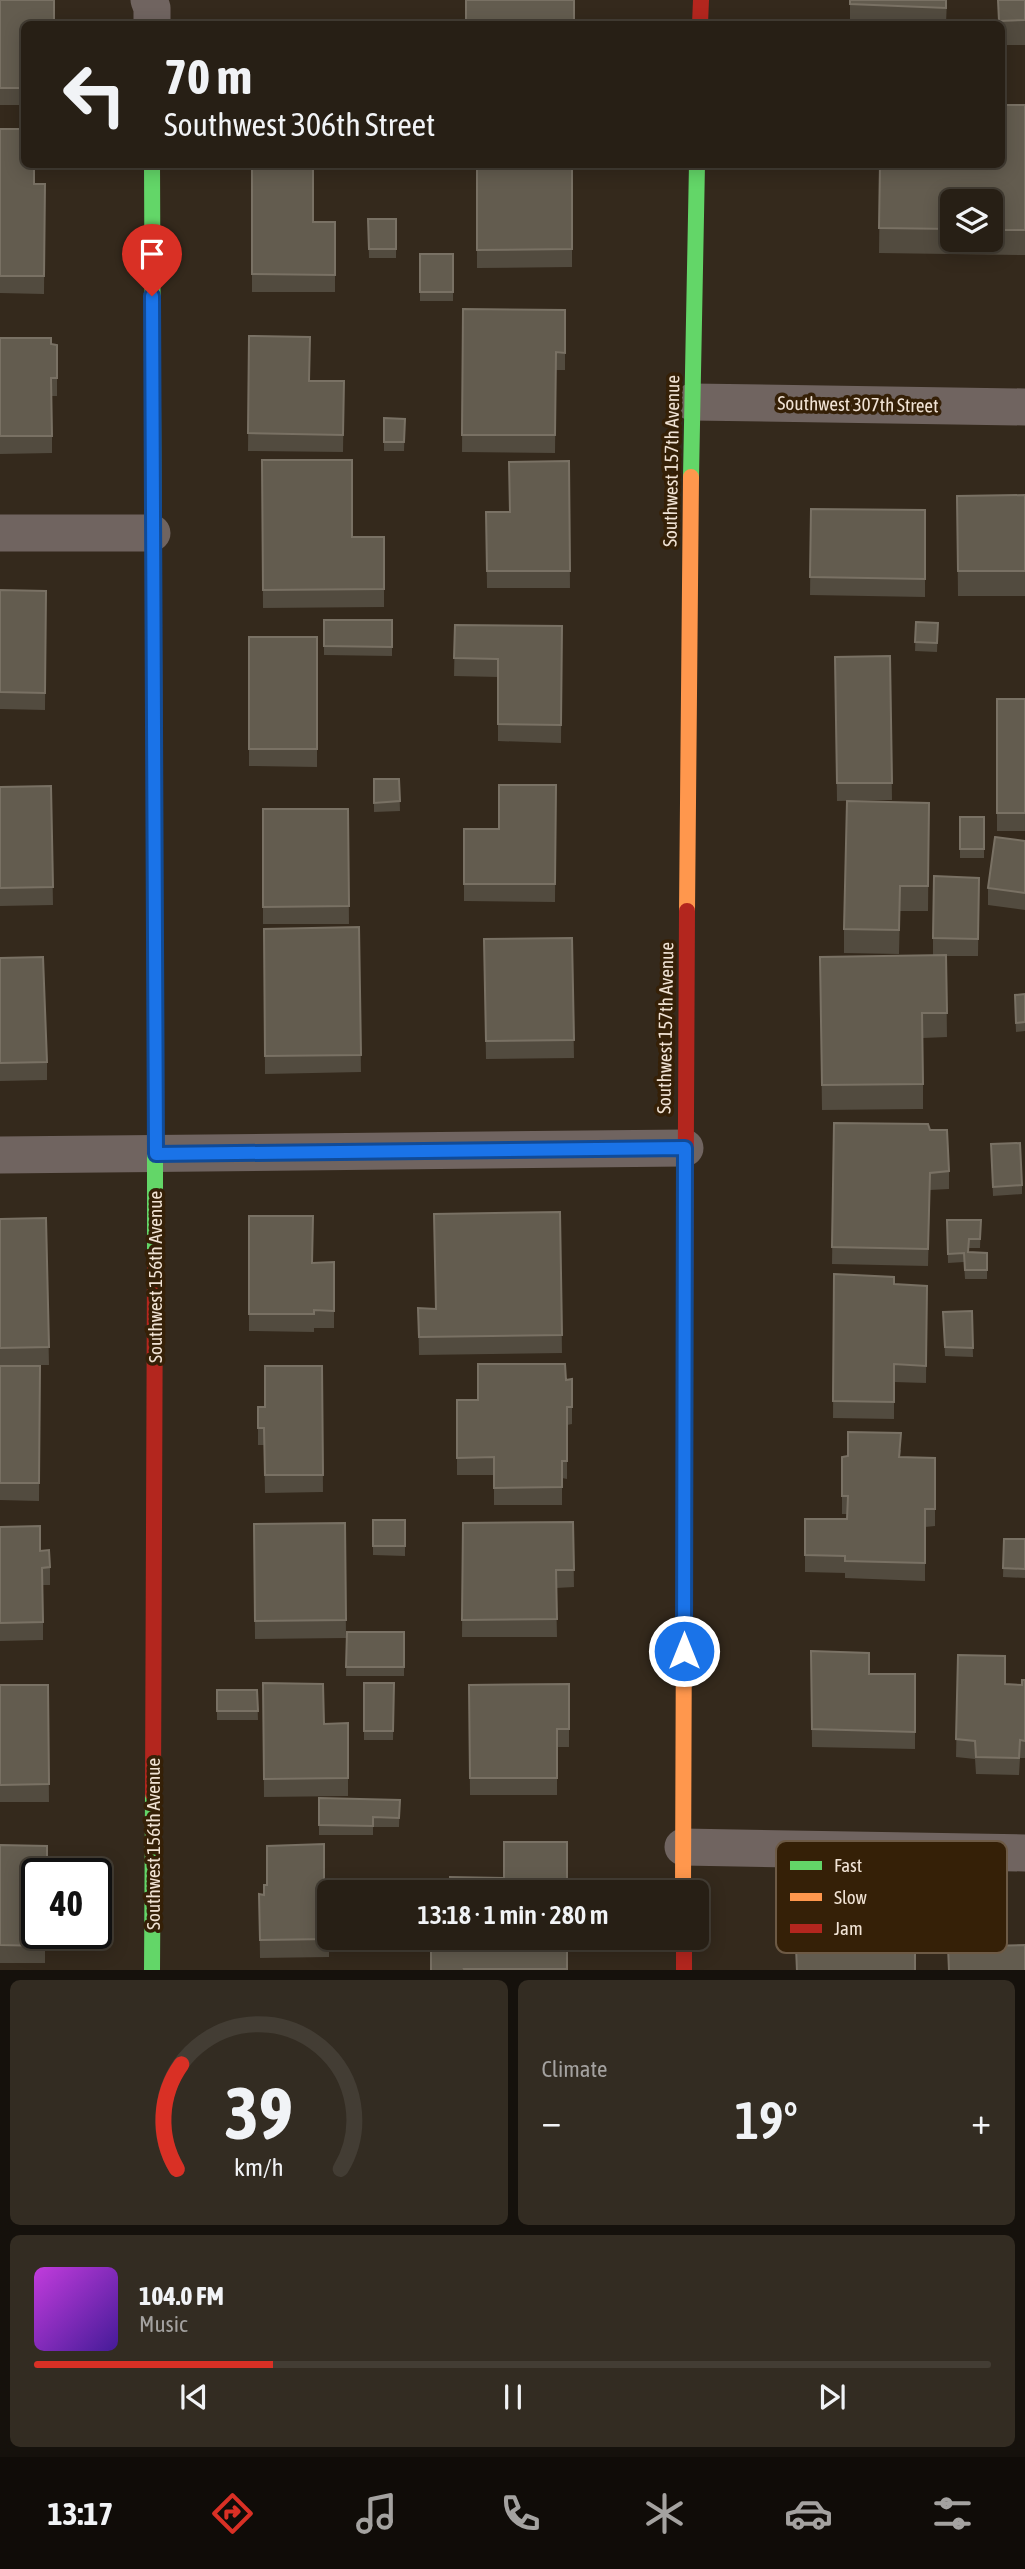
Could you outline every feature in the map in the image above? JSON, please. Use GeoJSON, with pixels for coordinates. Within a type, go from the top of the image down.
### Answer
{"type":"FeatureCollection","features":[{"type":"Feature","properties":{"kind":"street"},"geometry":{"type":"LineString","coordinates":[[149,0],[152,21]]}},
{"type":"Feature","properties":{"kind":"street"},"geometry":{"type":"LineString","coordinates":[[700,21],[701,0]]}},
{"type":"Feature","properties":{"kind":"street","name":"Southwest 156th Avenue"},"geometry":{"type":"LineString","coordinates":[[152,168],[156,1154],[152,1970]]}},
{"type":"Feature","properties":{"kind":"street","name":"Southwest 157th Avenue"},"geometry":{"type":"LineString","coordinates":[[683,1880],[685,1148],[697,168]]}},
{"type":"Feature","properties":{"kind":"street","name":"Southwest 307th Street"},"geometry":{"type":"LineString","coordinates":[[692,402],[1025,407]]}},
{"type":"Feature","properties":{"kind":"street"},"geometry":{"type":"LineString","coordinates":[[0,533],[152,533]]}},
{"type":"Feature","properties":{"kind":"street"},"geometry":{"type":"LineString","coordinates":[[0,1155],[685,1148]]}},
{"type":"Feature","properties":{"kind":"street"},"geometry":{"type":"LineString","coordinates":[[683,1847],[776,1849]]}},
{"type":"Feature","properties":{"kind":"street"},"geometry":{"type":"LineString","coordinates":[[1007,1853],[1025,1853]]}},
{"type":"Feature","properties":{"kind":"street"},"geometry":{"type":"LineString","coordinates":[[684,1950],[684,1970]]}},
{"type":"Feature","properties":{"kind":"building"},"geometry":{"type":"Polygon","coordinates":[[[0,0],[54,0],[54,21],[21,21],[21,88],[0,88],[0,0]]]}},
{"type":"Feature","properties":{"kind":"building"},"geometry":{"type":"Polygon","coordinates":[[[466,0],[574,0],[574,21],[466,21],[466,0]]]}},
{"type":"Feature","properties":{"kind":"building"},"geometry":{"type":"Polygon","coordinates":[[[850,0],[946,0],[946,8],[850,4],[850,0]]]}},
{"type":"Feature","properties":{"kind":"building"},"geometry":{"type":"Polygon","coordinates":[[[998,0],[1025,0],[1025,20],[999,21],[998,0]]]}},
{"type":"Feature","properties":{"kind":"building"},"geometry":{"type":"Polygon","coordinates":[[[254,20],[327,20],[327,21],[254,20]]]}},
{"type":"Feature","properties":{"kind":"building"},"geometry":{"type":"Polygon","coordinates":[[[1005,105],[1025,105],[1025,230],[1003,230],[1003,189],[940,189],[940,229],[879,228],[880,168],[1005,168],[1005,105]]]}},
{"type":"Feature","properties":{"kind":"building"},"geometry":{"type":"Polygon","coordinates":[[[0,129],[21,129],[21,168],[34,168],[34,184],[45,184],[44,276],[0,276],[0,129]]]}},
{"type":"Feature","properties":{"kind":"building"},"geometry":{"type":"Polygon","coordinates":[[[252,168],[313,168],[313,222],[335,222],[335,275],[252,274],[252,168]]]}},
{"type":"Feature","properties":{"kind":"building"},"geometry":{"type":"Polygon","coordinates":[[[477,168],[572,168],[572,249],[477,250],[477,168]]]}},
{"type":"Feature","properties":{"kind":"building"},"geometry":{"type":"Polygon","coordinates":[[[368,219],[396,219],[396,249],[369,249],[368,219]]]}},
{"type":"Feature","properties":{"kind":"building"},"geometry":{"type":"Polygon","coordinates":[[[420,254],[453,254],[453,292],[420,292],[420,254]]]}},
{"type":"Feature","properties":{"kind":"building"},"geometry":{"type":"Polygon","coordinates":[[[463,309],[565,310],[565,353],[556,352],[555,435],[462,435],[463,309]]]}},
{"type":"Feature","properties":{"kind":"building"},"geometry":{"type":"Polygon","coordinates":[[[249,336],[310,337],[309,381],[344,381],[343,435],[248,433],[249,336]]]}},
{"type":"Feature","properties":{"kind":"building"},"geometry":{"type":"Polygon","coordinates":[[[0,338],[51,338],[51,344],[57,345],[57,378],[51,378],[52,436],[0,436],[0,338]]]}},
{"type":"Feature","properties":{"kind":"building"},"geometry":{"type":"Polygon","coordinates":[[[384,418],[405,419],[404,442],[384,442],[384,418]]]}},
{"type":"Feature","properties":{"kind":"building"},"geometry":{"type":"Polygon","coordinates":[[[262,460],[352,460],[352,537],[384,537],[384,589],[263,590],[262,460]]]}},
{"type":"Feature","properties":{"kind":"building"},"geometry":{"type":"Polygon","coordinates":[[[569,461],[570,571],[487,571],[486,512],[510,512],[509,462],[569,461]]]}},
{"type":"Feature","properties":{"kind":"building"},"geometry":{"type":"Polygon","coordinates":[[[1025,495],[1025,571],[958,571],[957,496],[1025,495]]]}},
{"type":"Feature","properties":{"kind":"building"},"geometry":{"type":"Polygon","coordinates":[[[811,509],[925,510],[925,579],[810,577],[811,509]]]}},
{"type":"Feature","properties":{"kind":"building"},"geometry":{"type":"Polygon","coordinates":[[[0,590],[46,591],[45,693],[0,692],[0,590]]]}},
{"type":"Feature","properties":{"kind":"building"},"geometry":{"type":"Polygon","coordinates":[[[324,620],[392,620],[392,647],[324,646],[324,620]]]}},
{"type":"Feature","properties":{"kind":"building"},"geometry":{"type":"Polygon","coordinates":[[[916,622],[938,623],[937,643],[915,642],[916,622]]]}},
{"type":"Feature","properties":{"kind":"building"},"geometry":{"type":"Polygon","coordinates":[[[455,625],[562,626],[561,725],[498,724],[498,659],[454,658],[455,625]]]}},
{"type":"Feature","properties":{"kind":"building"},"geometry":{"type":"Polygon","coordinates":[[[249,637],[317,637],[317,749],[249,749],[249,637]]]}},
{"type":"Feature","properties":{"kind":"building"},"geometry":{"type":"Polygon","coordinates":[[[890,656],[892,783],[837,783],[835,657],[890,656]]]}},
{"type":"Feature","properties":{"kind":"building"},"geometry":{"type":"Polygon","coordinates":[[[997,699],[1025,699],[1025,813],[997,813],[997,699]]]}},
{"type":"Feature","properties":{"kind":"building"},"geometry":{"type":"Polygon","coordinates":[[[374,779],[399,779],[400,801],[374,803],[374,779]]]}},
{"type":"Feature","properties":{"kind":"building"},"geometry":{"type":"Polygon","coordinates":[[[499,785],[556,785],[555,884],[464,884],[464,829],[499,829],[499,785]]]}},
{"type":"Feature","properties":{"kind":"building"},"geometry":{"type":"Polygon","coordinates":[[[51,786],[53,887],[0,888],[0,787],[51,786]]]}},
{"type":"Feature","properties":{"kind":"building"},"geometry":{"type":"Polygon","coordinates":[[[847,801],[929,803],[928,886],[900,886],[899,930],[844,929],[847,801]]]}},
{"type":"Feature","properties":{"kind":"building"},"geometry":{"type":"Polygon","coordinates":[[[263,809],[348,809],[349,906],[263,907],[263,809]]]}},
{"type":"Feature","properties":{"kind":"building"},"geometry":{"type":"Polygon","coordinates":[[[960,817],[984,817],[984,849],[960,849],[960,817]]]}},
{"type":"Feature","properties":{"kind":"building"},"geometry":{"type":"Polygon","coordinates":[[[995,837],[1025,841],[1025,893],[988,888],[995,837]]]}},
{"type":"Feature","properties":{"kind":"building"},"geometry":{"type":"Polygon","coordinates":[[[934,876],[979,878],[978,939],[933,938],[934,876]]]}},
{"type":"Feature","properties":{"kind":"building"},"geometry":{"type":"Polygon","coordinates":[[[359,927],[361,1055],[265,1056],[264,929],[359,927]]]}},
{"type":"Feature","properties":{"kind":"building"},"geometry":{"type":"Polygon","coordinates":[[[572,938],[574,1040],[486,1041],[484,939],[572,938]]]}},
{"type":"Feature","properties":{"kind":"building"},"geometry":{"type":"Polygon","coordinates":[[[946,955],[947,1013],[922,1013],[923,1084],[822,1085],[820,957],[946,955]]]}},
{"type":"Feature","properties":{"kind":"building"},"geometry":{"type":"Polygon","coordinates":[[[43,957],[47,1062],[0,1063],[0,958],[43,957]]]}},
{"type":"Feature","properties":{"kind":"building"},"geometry":{"type":"Polygon","coordinates":[[[1025,994],[1025,1022],[1016,1023],[1015,995],[1025,994]]]}},
{"type":"Feature","properties":{"kind":"building"},"geometry":{"type":"Polygon","coordinates":[[[834,1123],[928,1124],[930,1130],[947,1130],[949,1171],[930,1173],[928,1249],[832,1247],[834,1123]]]}},
{"type":"Feature","properties":{"kind":"building"},"geometry":{"type":"Polygon","coordinates":[[[1020,1143],[1022,1185],[993,1187],[991,1144],[1020,1143]]]}},
{"type":"Feature","properties":{"kind":"building"},"geometry":{"type":"Polygon","coordinates":[[[560,1212],[562,1335],[419,1337],[418,1308],[436,1309],[434,1214],[560,1212]]]}},
{"type":"Feature","properties":{"kind":"building"},"geometry":{"type":"Polygon","coordinates":[[[249,1216],[313,1216],[312,1263],[334,1262],[334,1311],[314,1310],[314,1314],[249,1314],[249,1216]]]}},
{"type":"Feature","properties":{"kind":"building"},"geometry":{"type":"Polygon","coordinates":[[[46,1218],[49,1347],[0,1348],[0,1219],[46,1218]]]}},
{"type":"Feature","properties":{"kind":"building"},"geometry":{"type":"Polygon","coordinates":[[[947,1220],[981,1220],[980,1239],[969,1239],[968,1252],[987,1253],[987,1270],[965,1270],[964,1253],[948,1254],[947,1220]]]}},
{"type":"Feature","properties":{"kind":"building"},"geometry":{"type":"Polygon","coordinates":[[[834,1274],[894,1277],[894,1284],[927,1286],[926,1366],[894,1364],[894,1402],[833,1401],[834,1274]]]}},
{"type":"Feature","properties":{"kind":"building"},"geometry":{"type":"Polygon","coordinates":[[[972,1311],[973,1348],[945,1347],[943,1312],[972,1311]]]}},
{"type":"Feature","properties":{"kind":"building"},"geometry":{"type":"Polygon","coordinates":[[[478,1364],[565,1364],[566,1380],[572,1379],[572,1407],[567,1407],[567,1461],[562,1461],[562,1487],[494,1488],[494,1457],[457,1458],[457,1400],[478,1400],[478,1364]]]}},
{"type":"Feature","properties":{"kind":"building"},"geometry":{"type":"Polygon","coordinates":[[[0,1366],[40,1366],[39,1483],[0,1483],[0,1366]]]}},
{"type":"Feature","properties":{"kind":"building"},"geometry":{"type":"Polygon","coordinates":[[[265,1366],[322,1366],[323,1475],[265,1475],[264,1428],[258,1428],[258,1407],[265,1407],[265,1366]]]}},
{"type":"Feature","properties":{"kind":"building"},"geometry":{"type":"Polygon","coordinates":[[[848,1432],[901,1433],[899,1457],[935,1458],[935,1509],[925,1509],[925,1563],[845,1561],[845,1556],[805,1555],[805,1519],[847,1519],[848,1496],[842,1496],[842,1457],[848,1456],[848,1432]]]}},
{"type":"Feature","properties":{"kind":"building"},"geometry":{"type":"Polygon","coordinates":[[[373,1520],[405,1520],[405,1546],[373,1546],[373,1520]]]}},
{"type":"Feature","properties":{"kind":"building"},"geometry":{"type":"Polygon","coordinates":[[[573,1522],[574,1570],[556,1570],[557,1619],[462,1620],[463,1523],[573,1522]]]}},
{"type":"Feature","properties":{"kind":"building"},"geometry":{"type":"Polygon","coordinates":[[[345,1523],[346,1620],[255,1621],[254,1524],[345,1523]]]}},
{"type":"Feature","properties":{"kind":"building"},"geometry":{"type":"Polygon","coordinates":[[[40,1526],[40,1551],[49,1550],[50,1567],[42,1568],[43,1622],[0,1623],[0,1527],[40,1526]]]}},
{"type":"Feature","properties":{"kind":"building"},"geometry":{"type":"Polygon","coordinates":[[[1004,1539],[1025,1539],[1025,1569],[1003,1568],[1004,1539]]]}},
{"type":"Feature","properties":{"kind":"building"},"geometry":{"type":"Polygon","coordinates":[[[347,1632],[404,1632],[404,1667],[346,1667],[347,1632]]]}},
{"type":"Feature","properties":{"kind":"building"},"geometry":{"type":"Polygon","coordinates":[[[811,1651],[869,1653],[869,1674],[915,1674],[915,1732],[812,1729],[811,1651]]]}},
{"type":"Feature","properties":{"kind":"building"},"geometry":{"type":"Polygon","coordinates":[[[958,1655],[1005,1656],[1005,1684],[1022,1685],[1022,1680],[1025,1680],[1025,1741],[1020,1740],[1019,1758],[976,1757],[975,1741],[956,1739],[958,1655]]]}},
{"type":"Feature","properties":{"kind":"building"},"geometry":{"type":"Polygon","coordinates":[[[263,1683],[323,1684],[324,1724],[348,1723],[348,1778],[264,1779],[263,1683]]]}},
{"type":"Feature","properties":{"kind":"building"},"geometry":{"type":"Polygon","coordinates":[[[364,1683],[394,1683],[393,1731],[364,1731],[364,1683]]]}},
{"type":"Feature","properties":{"kind":"building"},"geometry":{"type":"Polygon","coordinates":[[[569,1684],[569,1729],[557,1729],[557,1778],[470,1778],[469,1685],[569,1684]]]}},
{"type":"Feature","properties":{"kind":"building"},"geometry":{"type":"Polygon","coordinates":[[[0,1685],[48,1685],[49,1784],[0,1785],[0,1685]]]}},
{"type":"Feature","properties":{"kind":"building"},"geometry":{"type":"Polygon","coordinates":[[[217,1690],[257,1690],[258,1711],[217,1711],[217,1690]]]}},
{"type":"Feature","properties":{"kind":"building"},"geometry":{"type":"Polygon","coordinates":[[[319,1798],[400,1800],[399,1818],[373,1817],[373,1826],[319,1825],[319,1798]]]}},
{"type":"Feature","properties":{"kind":"building"},"geometry":{"type":"Polygon","coordinates":[[[504,1842],[567,1842],[567,1880],[450,1880],[450,1877],[504,1878],[504,1842]]]}},
{"type":"Feature","properties":{"kind":"building"},"geometry":{"type":"Polygon","coordinates":[[[324,1844],[324,1880],[317,1880],[317,1939],[260,1940],[259,1894],[264,1895],[264,1885],[267,1885],[267,1846],[324,1844]]]}},
{"type":"Feature","properties":{"kind":"building"},"geometry":{"type":"Polygon","coordinates":[[[0,1845],[47,1846],[47,1858],[21,1858],[21,1945],[0,1945],[0,1845]]]}},
{"type":"Feature","properties":{"kind":"building"},"geometry":{"type":"Polygon","coordinates":[[[1007,1945],[1025,1945],[1025,1970],[949,1970],[948,1953],[1007,1953],[1007,1945]]]}},
{"type":"Feature","properties":{"kind":"building"},"geometry":{"type":"Polygon","coordinates":[[[431,1950],[567,1950],[567,1969],[431,1970],[431,1950]]]}},
{"type":"Feature","properties":{"kind":"building"},"geometry":{"type":"Polygon","coordinates":[[[796,1953],[915,1953],[915,1970],[797,1970],[796,1953]]]}},
{"type":"Feature","properties":{"kind":"traffic: fast"},"geometry":{"type":"LineString","coordinates":[[152,168],[154,642]]}},
{"type":"Feature","properties":{"kind":"traffic: fast"},"geometry":{"type":"LineString","coordinates":[[691,477],[697,168]]}},
{"type":"Feature","properties":{"kind":"traffic: fast"},"geometry":{"type":"LineString","coordinates":[[155,984],[155,1261]]}},
{"type":"Feature","properties":{"kind":"traffic: fast"},"geometry":{"type":"LineString","coordinates":[[152,1970],[153,1794]]}},
{"type":"Feature","properties":{"kind":"traffic: slow"},"geometry":{"type":"LineString","coordinates":[[687,911],[691,477]]}},
{"type":"Feature","properties":{"kind":"traffic: slow"},"geometry":{"type":"LineString","coordinates":[[154,642],[155,984]]}},
{"type":"Feature","properties":{"kind":"traffic: slow"},"geometry":{"type":"LineString","coordinates":[[683,1880],[685,1316]]}},
{"type":"Feature","properties":{"kind":"traffic: jam"},"geometry":{"type":"LineString","coordinates":[[700,21],[701,0]]}},
{"type":"Feature","properties":{"kind":"traffic: jam"},"geometry":{"type":"LineString","coordinates":[[685,1316],[687,911]]}},
{"type":"Feature","properties":{"kind":"traffic: jam"},"geometry":{"type":"LineString","coordinates":[[153,1794],[155,1261]]}},
{"type":"Feature","properties":{"kind":"traffic: jam"},"geometry":{"type":"LineString","coordinates":[[684,1950],[684,1970]]}},
{"type":"Feature","properties":{"kind":"route"},"geometry":{"type":"LineString","coordinates":[[152,296],[156,1154],[685,1148],[684,1651]]}}]}
